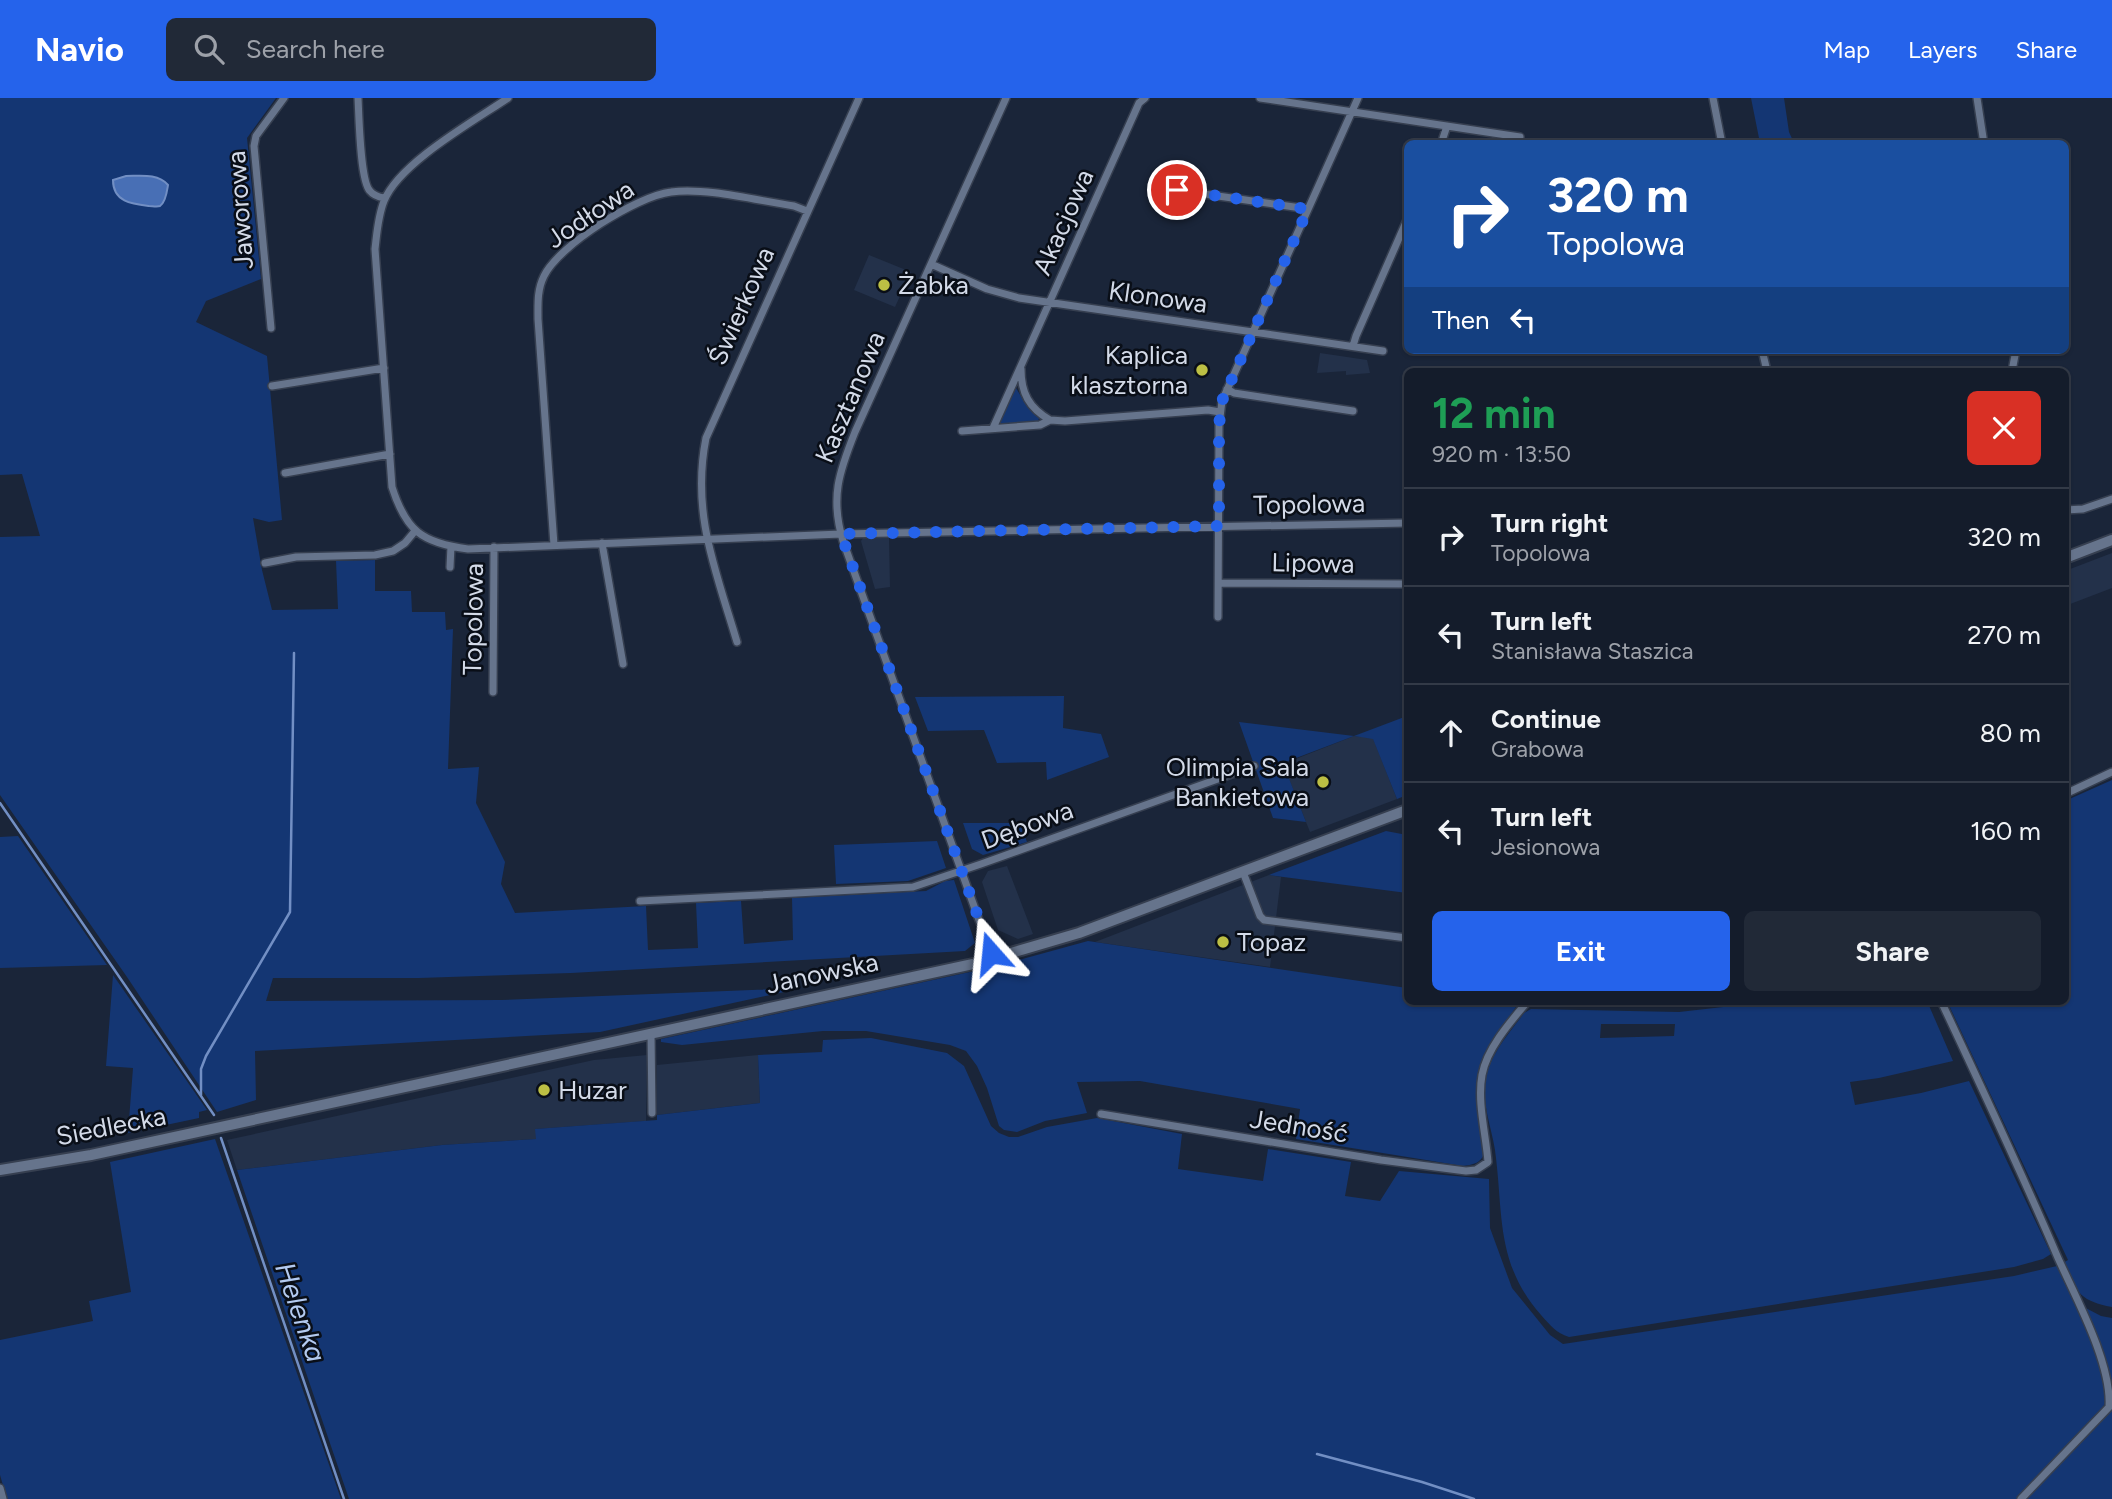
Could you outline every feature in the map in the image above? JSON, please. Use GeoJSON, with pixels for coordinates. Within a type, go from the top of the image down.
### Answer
{"type":"FeatureCollection","features":[{"type":"Feature","properties":{"kind":"main road"},"geometry":{"type":"LineString","coordinates":[[2069,556],[2112,540]]}},
{"type":"Feature","properties":{"kind":"main road","name":"Janowska"},"geometry":{"type":"LineString","coordinates":[[230,1125],[993,959],[1079,933],[1404,811]]}},
{"type":"Feature","properties":{"kind":"main road","name":"Siedlecka"},"geometry":{"type":"LineString","coordinates":[[0,1170],[92,1155],[230,1125]]}},
{"type":"Feature","properties":{"kind":"street","name":"Jaworowa"},"geometry":{"type":"LineString","coordinates":[[271,328],[254,146],[256,136],[284,98]]}},
{"type":"Feature","properties":{"kind":"street"},"geometry":{"type":"LineString","coordinates":[[358,98],[367,188],[384,198]]}},
{"type":"Feature","properties":{"kind":"street"},"geometry":{"type":"LineString","coordinates":[[491,98],[496,106]]}},
{"type":"Feature","properties":{"kind":"street"},"geometry":{"type":"LineString","coordinates":[[265,563],[296,557],[375,555],[393,551],[405,543],[415,531],[399,508],[393,487],[375,248],[378,222],[384,198],[401,175],[508,98]]}},
{"type":"Feature","properties":{"kind":"street","name":"Świerkowa"},"geometry":{"type":"LineString","coordinates":[[707,540],[700,496],[706,438],[859,98]]}},
{"type":"Feature","properties":{"kind":"street","name":"Kasztanowa"},"geometry":{"type":"LineString","coordinates":[[993,959],[841,534],[836,499],[838,476],[843,461],[1006,98]]}},
{"type":"Feature","properties":{"kind":"street","name":"Akacjowa"},"geometry":{"type":"LineString","coordinates":[[993,428],[1139,103],[1144,98]]}},
{"type":"Feature","properties":{"kind":"street"},"geometry":{"type":"LineString","coordinates":[[1260,98],[1520,137]]}},
{"type":"Feature","properties":{"kind":"street"},"geometry":{"type":"LineString","coordinates":[[1218,617],[1220,412],[1227,389],[1358,98]]}},
{"type":"Feature","properties":{"kind":"street"},"geometry":{"type":"LineString","coordinates":[[1713,98],[1721,140]]}},
{"type":"Feature","properties":{"kind":"street"},"geometry":{"type":"LineString","coordinates":[[1976,98],[1982,140]]}},
{"type":"Feature","properties":{"kind":"street"},"geometry":{"type":"LineString","coordinates":[[1442,140],[1447,126]]}},
{"type":"Feature","properties":{"kind":"street"},"geometry":{"type":"LineString","coordinates":[[1177,190],[1308,209]]}},
{"type":"Feature","properties":{"kind":"street","name":"Jodłowa"},"geometry":{"type":"LineString","coordinates":[[554,545],[538,318],[539,292],[544,276],[556,258],[631,206],[650,197],[671,192],[692,191],[794,206],[807,211]]}},
{"type":"Feature","properties":{"kind":"street"},"geometry":{"type":"LineString","coordinates":[[1353,346],[1404,227]]}},
{"type":"Feature","properties":{"kind":"street","name":"Klonowa"},"geometry":{"type":"LineString","coordinates":[[931,264],[987,289],[1019,298],[1384,351]]}},
{"type":"Feature","properties":{"kind":"street"},"geometry":{"type":"LineString","coordinates":[[1022,365],[1021,384],[1028,402],[1050,420],[1208,410],[1220,412]]}},
{"type":"Feature","properties":{"kind":"street"},"geometry":{"type":"LineString","coordinates":[[272,386],[384,368]]}},
{"type":"Feature","properties":{"kind":"street"},"geometry":{"type":"LineString","coordinates":[[1227,389],[1234,393],[1353,411]]}},
{"type":"Feature","properties":{"kind":"street"},"geometry":{"type":"LineString","coordinates":[[962,431],[1040,425],[1050,420]]}},
{"type":"Feature","properties":{"kind":"street"},"geometry":{"type":"LineString","coordinates":[[285,473],[390,454]]}},
{"type":"Feature","properties":{"kind":"street"},"geometry":{"type":"LineString","coordinates":[[2069,510],[2083,509],[2112,499]]}},
{"type":"Feature","properties":{"kind":"street","name":"Topolowa"},"geometry":{"type":"LineString","coordinates":[[415,531],[433,541],[451,546],[495,547],[841,534],[1404,523]]}},
{"type":"Feature","properties":{"kind":"street"},"geometry":{"type":"LineString","coordinates":[[707,540],[737,642]]}},
{"type":"Feature","properties":{"kind":"street"},"geometry":{"type":"LineString","coordinates":[[602,543],[623,664]]}},
{"type":"Feature","properties":{"kind":"street"},"geometry":{"type":"LineString","coordinates":[[450,567],[451,546]]}},
{"type":"Feature","properties":{"kind":"street","name":"Topolowa"},"geometry":{"type":"LineString","coordinates":[[493,692],[495,547]]}},
{"type":"Feature","properties":{"kind":"street","name":"Lipowa"},"geometry":{"type":"LineString","coordinates":[[1219,583],[1404,584]]}},
{"type":"Feature","properties":{"kind":"street","name":"Dębowa"},"geometry":{"type":"LineString","coordinates":[[640,901],[913,887],[1254,765]]}},
{"type":"Feature","properties":{"kind":"street"},"geometry":{"type":"LineString","coordinates":[[2069,792],[2112,772]]}},
{"type":"Feature","properties":{"kind":"street"},"geometry":{"type":"LineString","coordinates":[[1243,872],[1259,916],[1265,920],[1404,938]]}},
{"type":"Feature","properties":{"kind":"street","name":"Jedność"},"geometry":{"type":"LineString","coordinates":[[1101,1114],[1381,1160],[1476,1170],[1488,1162],[1482,1075],[1493,1048],[1525,1005]]}},
{"type":"Feature","properties":{"kind":"street"},"geometry":{"type":"LineString","coordinates":[[1943,1005],[2047,1230],[2105,1364],[2111,1391],[2111,1405],[2021,1499]]}},
{"type":"Feature","properties":{"kind":"street"},"geometry":{"type":"LineString","coordinates":[[651,1033],[652,1113]]}},
{"type":"Feature","properties":{"kind":"street"},"geometry":{"type":"LineString","coordinates":[[0,1488],[3,1499]]}},
{"type":"Feature","properties":{"kind":"shaded area"},"geometry":{"type":"Polygon","coordinates":[[[0,98],[276,98],[247,138],[261,279],[206,301],[196,322],[267,356],[282,520],[269,522],[253,518],[272,610],[338,609],[336,561],[375,560],[375,591],[411,591],[412,612],[445,612],[446,630],[453,629],[448,769],[479,767],[476,803],[505,862],[501,884],[515,913],[646,906],[648,950],[698,948],[696,903],[741,901],[744,944],[793,940],[792,898],[926,891],[945,881],[954,880],[975,943],[965,951],[571,973],[419,978],[273,978],[266,1001],[501,1000],[802,988],[600,1032],[255,1051],[256,1100],[217,1112],[0,795],[0,537],[40,536],[22,474],[0,475],[0,98]],[[126,176],[114,180],[132,204],[158,207],[166,196],[155,177],[126,176]]]}},
{"type":"Feature","properties":{"kind":"shaded area"},"geometry":{"type":"Polygon","coordinates":[[[1751,98],[1784,98],[1793,140],[1759,140],[1751,98]]]}},
{"type":"Feature","properties":{"kind":"shaded area"},"geometry":{"type":"Polygon","coordinates":[[[126,176],[148,176],[164,181],[168,185],[162,204],[136,204],[120,197],[116,193],[113,180],[126,176]]]}},
{"type":"Feature","properties":{"kind":"shaded area"},"geometry":{"type":"Polygon","coordinates":[[[869,255],[911,272],[895,307],[854,290],[869,255]]]}},
{"type":"Feature","properties":{"kind":"shaded area"},"geometry":{"type":"Polygon","coordinates":[[[1320,353],[1367,360],[1370,373],[1317,373],[1320,353]]]}},
{"type":"Feature","properties":{"kind":"shaded area"},"geometry":{"type":"Polygon","coordinates":[[[1016,388],[1028,408],[1039,418],[1038,422],[999,424],[1016,388]]]}},
{"type":"Feature","properties":{"kind":"shaded area"},"geometry":{"type":"Polygon","coordinates":[[[863,538],[889,538],[890,587],[875,589],[861,541],[863,538]]]}},
{"type":"Feature","properties":{"kind":"shaded area"},"geometry":{"type":"Polygon","coordinates":[[[2112,553],[2112,588],[2069,604],[2069,569],[2112,553]]]}},
{"type":"Feature","properties":{"kind":"shaded area"},"geometry":{"type":"Polygon","coordinates":[[[1064,696],[1063,728],[1101,734],[1109,757],[1047,780],[1046,762],[997,763],[984,730],[928,731],[915,697],[1064,696]]]}},
{"type":"Feature","properties":{"kind":"shaded area"},"geometry":{"type":"Polygon","coordinates":[[[1404,717],[1404,796],[1397,799],[1373,739],[1354,736],[1404,717]]]}},
{"type":"Feature","properties":{"kind":"shaded area"},"geometry":{"type":"Polygon","coordinates":[[[1239,722],[1354,736],[1283,763],[1306,822],[1273,818],[1239,722]]]}},
{"type":"Feature","properties":{"kind":"shaded area"},"geometry":{"type":"Polygon","coordinates":[[[1354,736],[1373,738],[1397,799],[1310,832],[1283,764],[1354,736]]]}},
{"type":"Feature","properties":{"kind":"shaded area"},"geometry":{"type":"Polygon","coordinates":[[[2112,780],[2112,1307],[2085,1298],[2072,1281],[2063,1263],[2068,1260],[1949,1005],[2069,1005],[2069,799],[2112,780]]]}},
{"type":"Feature","properties":{"kind":"shaded area"},"geometry":{"type":"Polygon","coordinates":[[[963,823],[1020,823],[1027,842],[983,855],[972,849],[963,823]]]}},
{"type":"Feature","properties":{"kind":"shaded area"},"geometry":{"type":"Polygon","coordinates":[[[1386,831],[1404,834],[1404,893],[1269,875],[1386,831]]]}},
{"type":"Feature","properties":{"kind":"shaded area"},"geometry":{"type":"Polygon","coordinates":[[[18,836],[107,965],[0,968],[0,837],[18,836]]]}},
{"type":"Feature","properties":{"kind":"shaded area"},"geometry":{"type":"Polygon","coordinates":[[[937,841],[946,868],[908,881],[836,884],[834,845],[937,841]]]}},
{"type":"Feature","properties":{"kind":"shaded area"},"geometry":{"type":"Polygon","coordinates":[[[1007,866],[1033,934],[1018,939],[998,930],[982,882],[988,871],[1007,866]]]}},
{"type":"Feature","properties":{"kind":"shaded area"},"geometry":{"type":"Polygon","coordinates":[[[1269,875],[1281,877],[1270,967],[1095,942],[1269,875]]]}},
{"type":"Feature","properties":{"kind":"shaded area"},"geometry":{"type":"Polygon","coordinates":[[[1088,941],[1404,988],[1404,1005],[1517,1005],[1490,1047],[1477,1085],[1476,1099],[1485,1140],[1483,1156],[1476,1163],[1463,1166],[1296,1139],[1300,1109],[1140,1081],[1077,1082],[1087,1113],[1045,1121],[1017,1132],[1004,1130],[999,1126],[977,1066],[966,1051],[950,1045],[866,1031],[823,1031],[682,1045],[661,1042],[661,1039],[993,967],[1088,941]]]}},
{"type":"Feature","properties":{"kind":"shaded area"},"geometry":{"type":"Polygon","coordinates":[[[113,975],[207,1110],[199,1112],[199,1118],[128,1133],[133,1068],[106,1066],[113,975]]]}},
{"type":"Feature","properties":{"kind":"shaded area"},"geometry":{"type":"Polygon","coordinates":[[[1741,1005],[1929,1005],[1953,1061],[1850,1082],[1855,1105],[1969,1081],[2051,1254],[2014,1267],[1569,1337],[1560,1333],[1547,1322],[1527,1296],[1509,1259],[1502,1221],[1495,1149],[1485,1101],[1485,1083],[1491,1063],[1512,1029],[1524,1013],[1531,1009],[1679,1012],[1741,1005]],[[1601,1024],[1600,1038],[1674,1036],[1675,1024],[1601,1024]]]}},
{"type":"Feature","properties":{"kind":"shaded area"},"geometry":{"type":"Polygon","coordinates":[[[871,1038],[947,1053],[964,1066],[991,1126],[1009,1137],[1097,1118],[1182,1134],[1178,1169],[1263,1181],[1268,1149],[1351,1162],[1345,1196],[1380,1201],[1399,1171],[1489,1179],[1490,1228],[1512,1288],[1550,1335],[1563,1344],[2014,1276],[2057,1266],[2103,1364],[2108,1395],[2096,1417],[2083,1432],[2017,1499],[349,1499],[237,1170],[442,1145],[536,1139],[535,1129],[657,1120],[657,1115],[760,1103],[758,1055],[822,1052],[823,1040],[871,1038]]]}},
{"type":"Feature","properties":{"kind":"shaded area"},"geometry":{"type":"Polygon","coordinates":[[[647,1055],[646,1121],[536,1129],[536,1139],[442,1145],[237,1170],[227,1140],[594,1060],[647,1055]]]}},
{"type":"Feature","properties":{"kind":"shaded area"},"geometry":{"type":"Polygon","coordinates":[[[758,1055],[760,1103],[657,1115],[657,1065],[758,1055]]]}},
{"type":"Feature","properties":{"kind":"shaded area"},"geometry":{"type":"Polygon","coordinates":[[[215,1139],[341,1499],[7,1499],[0,1475],[0,1340],[93,1321],[89,1301],[131,1292],[110,1162],[215,1139]]]}},
{"type":"Feature","properties":{"kind":"shaded area"},"geometry":{"type":"Polygon","coordinates":[[[2080,1305],[2101,1316],[2112,1318],[2112,1383],[2096,1338],[2080,1305]]]}},
{"type":"Feature","properties":{"kind":"shaded area"},"geometry":{"type":"Polygon","coordinates":[[[2112,1407],[2112,1499],[2026,1499],[2032,1493],[2112,1407]]]}},
{"type":"Feature","properties":{"kind":"waterway"},"geometry":{"type":"LineString","coordinates":[[201,1095],[201,1069],[206,1056],[290,912],[294,653]]}},
{"type":"Feature","properties":{"kind":"waterway","name":"Helenka"},"geometry":{"type":"LineString","coordinates":[[0,803],[214,1115]]}},
{"type":"Feature","properties":{"kind":"waterway","name":"Helenka"},"geometry":{"type":"LineString","coordinates":[[221,1138],[344,1499]]}},
{"type":"Feature","properties":{"kind":"waterway"},"geometry":{"type":"LineString","coordinates":[[1317,1454],[1474,1499]]}},
{"type":"Feature","properties":{"kind":"place","name":"Żabka"},"geometry":{"type":"Point","coordinates":[884,285]}},
{"type":"Feature","properties":{"kind":"place","name":"Kaplica klasztorna"},"geometry":{"type":"Point","coordinates":[1202,370]}},
{"type":"Feature","properties":{"kind":"place","name":"Olimpia Sala Bankietowa"},"geometry":{"type":"Point","coordinates":[1323,782]}},
{"type":"Feature","properties":{"kind":"place","name":"Topaz"},"geometry":{"type":"Point","coordinates":[1223,942]}},
{"type":"Feature","properties":{"kind":"place","name":"Huzar"},"geometry":{"type":"Point","coordinates":[544,1090]}},
{"type":"Feature","properties":{"kind":"route"},"geometry":{"type":"LineString","coordinates":[[991,953],[841,534],[1219,526],[1219,425],[1222,401],[1308,209],[1177,190]]}}]}
